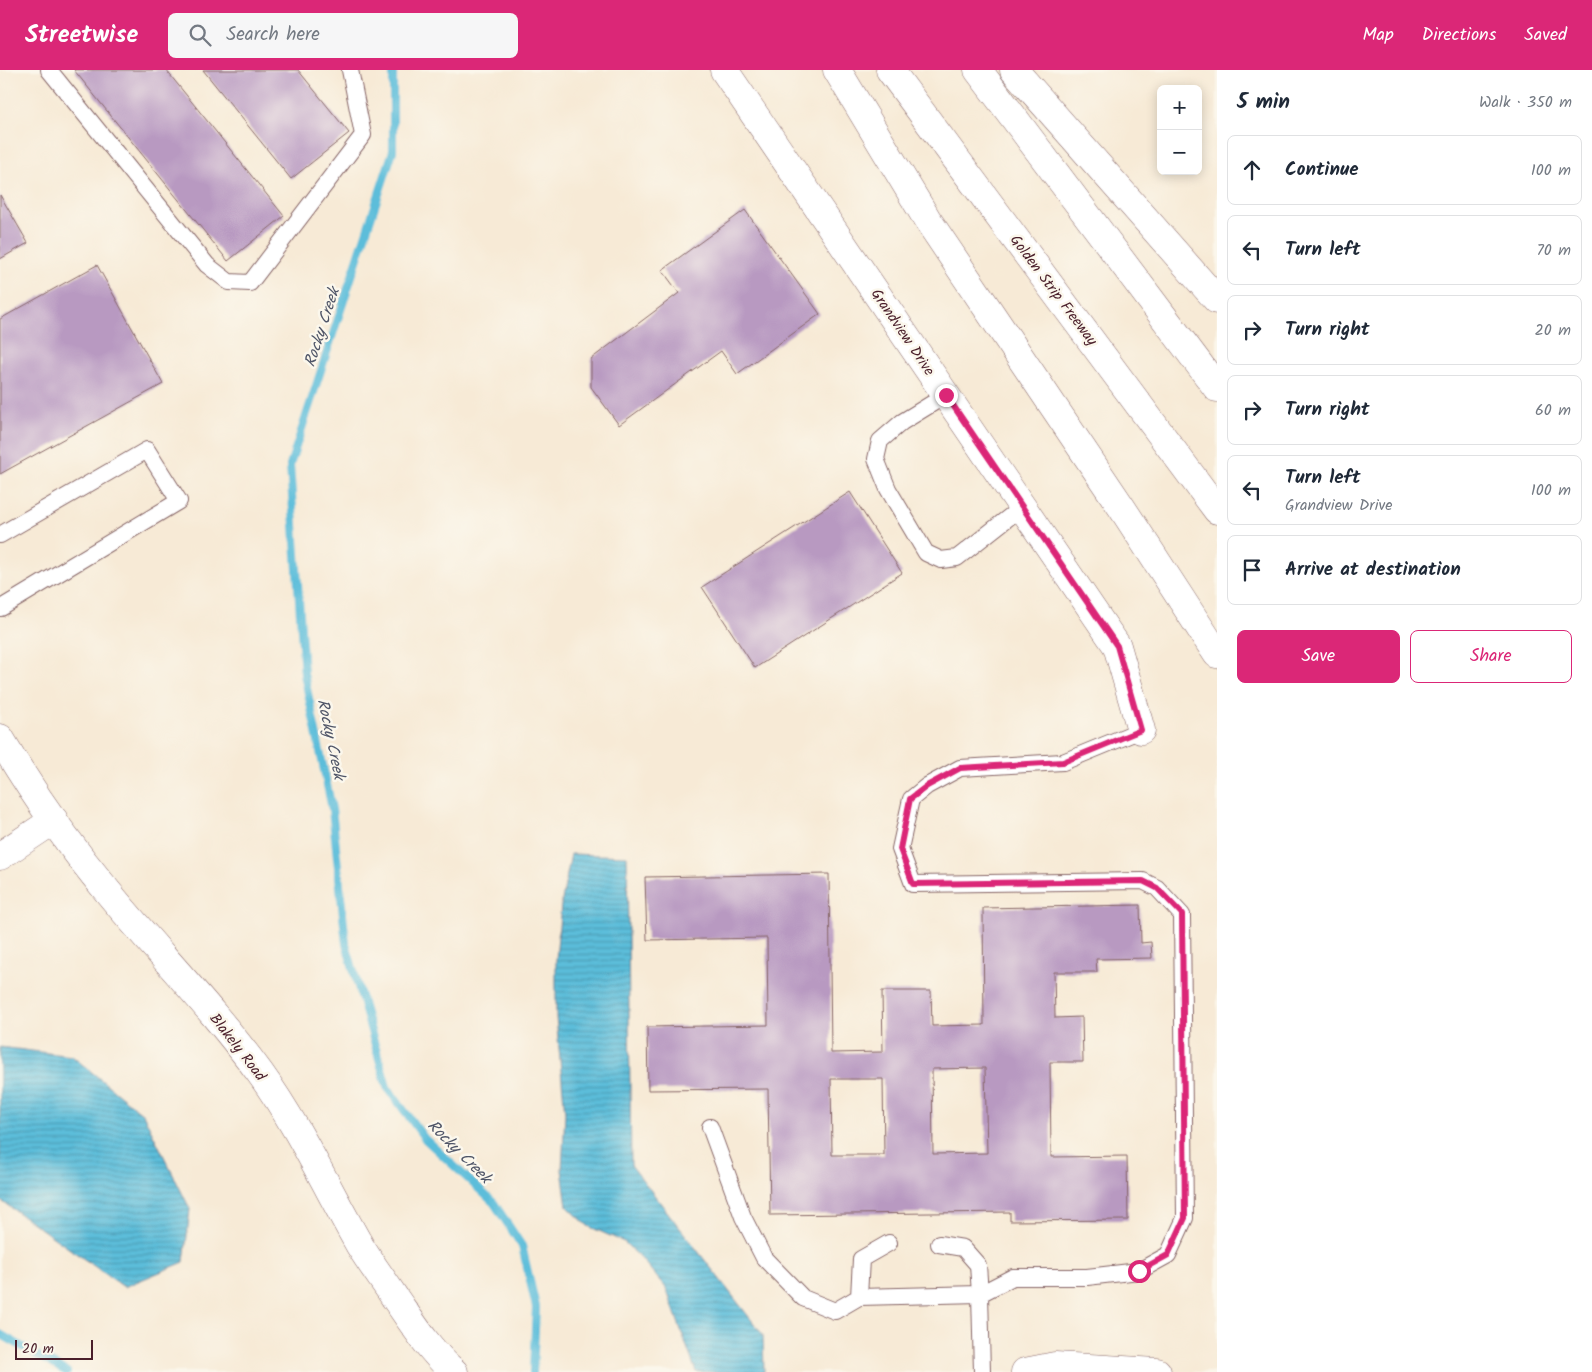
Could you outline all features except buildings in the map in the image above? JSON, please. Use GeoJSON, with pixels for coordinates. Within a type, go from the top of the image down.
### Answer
{"type":"FeatureCollection","features":[{"type":"Feature","properties":{"kind":"main road","name":"Grandview Drive"},"geometry":{"type":"LineString","coordinates":[[724,70],[1117,646],[1141,730]]}},
{"type":"Feature","properties":{"kind":"main road"},"geometry":{"type":"LineString","coordinates":[[837,70],[927,219],[1122,508],[1217,654]]}},
{"type":"Feature","properties":{"kind":"main road","name":"Golden Strip Freeway"},"geometry":{"type":"LineString","coordinates":[[890,70],[1217,510]]}},
{"type":"Feature","properties":{"kind":"main road"},"geometry":{"type":"LineString","coordinates":[[978,70],[1217,388]]}},
{"type":"Feature","properties":{"kind":"main road"},"geometry":{"type":"LineString","coordinates":[[1014,70],[1217,300]]}},
{"type":"Feature","properties":{"kind":"main road","name":"Blakely Road"},"geometry":{"type":"LineString","coordinates":[[0,738],[20,772],[107,891],[213,1014],[260,1073],[291,1120],[361,1248],[419,1333],[454,1372]]}},
{"type":"Feature","properties":{"kind":"main road"},"geometry":{"type":"LineString","coordinates":[[0,856],[54,820]]}},
{"type":"Feature","properties":{"kind":"main road"},"geometry":{"type":"LineString","coordinates":[[1025,1372],[1055,1366],[1157,1372]]}},
{"type":"Feature","properties":{"kind":"lane"},"geometry":{"type":"LineString","coordinates":[[49,70],[207,265],[229,282],[250,283],[363,134],[350,70]]}},
{"type":"Feature","properties":{"kind":"lane"},"geometry":{"type":"LineString","coordinates":[[946,395],[902,422],[880,442],[876,459],[888,489],[926,553],[941,560],[957,558],[1022,507]]}},
{"type":"Feature","properties":{"kind":"lane"},"geometry":{"type":"LineString","coordinates":[[0,535],[147,450],[179,501],[1,608]]}},
{"type":"Feature","properties":{"kind":"lane"},"geometry":{"type":"LineString","coordinates":[[710,1127],[743,1217],[764,1258],[803,1298],[835,1311],[859,1297],[980,1294],[1013,1277],[1087,1277],[1139,1271],[1168,1255],[1185,1218],[1182,914],[1157,888],[1143,881],[913,884],[900,849],[910,799],[927,786],[960,768],[1063,762],[1141,730]]}},
{"type":"Feature","properties":{"kind":"lane"},"geometry":{"type":"LineString","coordinates":[[859,1297],[861,1259],[889,1243]]}},
{"type":"Feature","properties":{"kind":"lane"},"geometry":{"type":"LineString","coordinates":[[939,1244],[963,1248],[978,1265],[982,1372]]}},
{"type":"Feature","properties":{"kind":"water"},"geometry":{"type":"Polygon","coordinates":[[[571,854],[627,856],[631,1165],[763,1335],[764,1372],[696,1372],[666,1288],[640,1257],[624,1242],[588,1226],[567,1206],[562,1170],[565,1113],[556,1017],[556,959],[561,905],[571,854]]]}},
{"type":"Feature","properties":{"kind":"water"},"geometry":{"type":"Polygon","coordinates":[[[0,1047],[72,1056],[143,1114],[190,1209],[184,1262],[124,1287],[0,1200],[0,1047]]]}},
{"type":"Feature","properties":{"kind":"waterway","name":"Rocky Creek"},"geometry":{"type":"LineString","coordinates":[[393,70],[393,151],[290,465],[304,674],[332,809],[346,944],[387,1087],[425,1139],[494,1203],[522,1246],[536,1307],[533,1372]]}},
{"type":"Feature","properties":{"kind":"waterway"},"geometry":{"type":"LineString","coordinates":[[0,1334],[67,1372]]}},
{"type":"Feature","properties":{"kind":"route"},"geometry":{"type":"LineString","coordinates":[[946,395],[1117,646],[1141,730],[1063,762],[960,768],[927,786],[910,799],[900,849],[913,884],[1143,881],[1157,888],[1182,914],[1185,1218],[1168,1255],[1139,1271]]}}]}
